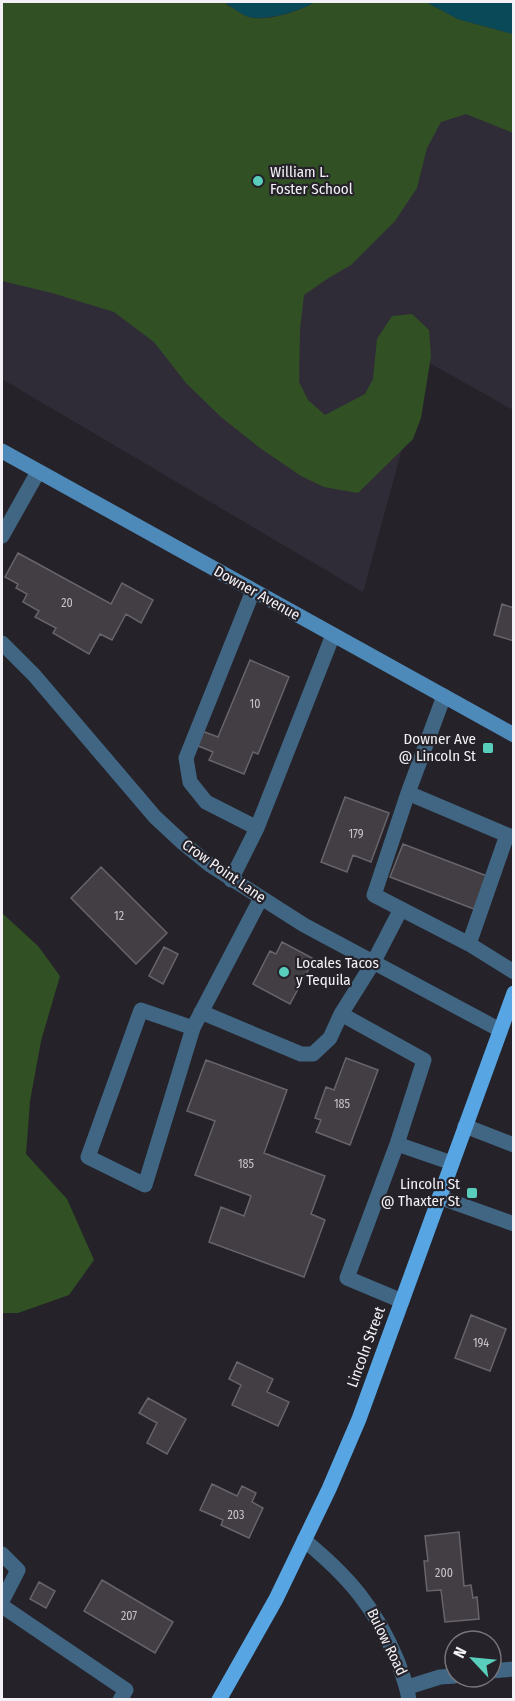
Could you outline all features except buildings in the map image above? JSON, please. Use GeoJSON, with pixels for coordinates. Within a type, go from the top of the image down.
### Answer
{"type":"FeatureCollection","features":[{"type":"Feature","properties":{"kind":"main road","name":"Lincoln Street"},"geometry":{"type":"LineString","coordinates":[[219,1700],[276,1599],[329,1489],[359,1419],[513,993]]}},
{"type":"Feature","properties":{"kind":"street","name":"Downer Avenue"},"geometry":{"type":"LineString","coordinates":[[2,451],[513,735]]}},
{"type":"Feature","properties":{"kind":"street"},"geometry":{"type":"LineString","coordinates":[[2,536],[38,472]]}},
{"type":"Feature","properties":{"kind":"street"},"geometry":{"type":"LineString","coordinates":[[253,591],[186,758],[190,782],[206,802],[258,828]]}},
{"type":"Feature","properties":{"kind":"street"},"geometry":{"type":"LineString","coordinates":[[231,880],[258,828],[333,636]]}},
{"type":"Feature","properties":{"kind":"street","name":"Crow Point Lane"},"geometry":{"type":"LineString","coordinates":[[2,643],[34,675],[168,830],[231,880],[304,925],[500,1030]]}},
{"type":"Feature","properties":{"kind":"street"},"geometry":{"type":"LineString","coordinates":[[444,696],[374,895],[469,944],[513,972]]}},
{"type":"Feature","properties":{"kind":"street"},"geometry":{"type":"LineString","coordinates":[[408,793],[510,836],[469,944]]}},
{"type":"Feature","properties":{"kind":"street"},"geometry":{"type":"LineString","coordinates":[[193,1028],[141,1010],[88,1157],[145,1185],[193,1028],[261,898]]}},
{"type":"Feature","properties":{"kind":"street"},"geometry":{"type":"LineString","coordinates":[[201,1012],[301,1054],[313,1054],[330,1038],[341,1014],[373,963],[401,909]]}},
{"type":"Feature","properties":{"kind":"street"},"geometry":{"type":"LineString","coordinates":[[341,1014],[424,1060],[398,1144],[347,1278],[402,1300]]}},
{"type":"Feature","properties":{"kind":"street"},"geometry":{"type":"LineString","coordinates":[[465,1126],[513,1145]]}},
{"type":"Feature","properties":{"kind":"street"},"geometry":{"type":"LineString","coordinates":[[398,1144],[452,1163]]}},
{"type":"Feature","properties":{"kind":"street"},"geometry":{"type":"LineString","coordinates":[[439,1197],[513,1224]]}},
{"type":"Feature","properties":{"kind":"street","name":"Bulow Road"},"geometry":{"type":"LineString","coordinates":[[304,1540],[335,1565],[367,1602],[389,1641],[408,1693]]}},
{"type":"Feature","properties":{"kind":"street"},"geometry":{"type":"LineString","coordinates":[[2,1554],[18,1570],[2,1601]]}},
{"type":"Feature","properties":{"kind":"street"},"geometry":{"type":"LineString","coordinates":[[2,1606],[126,1689],[120,1700]]}},
{"type":"Feature","properties":{"kind":"street"},"geometry":{"type":"LineString","coordinates":[[408,1693],[443,1677]]}},
{"type":"Feature","properties":{"kind":"shaded area","name":"William L. Foster School"},"geometry":{"type":"Polygon","coordinates":[[[2,2],[513,2],[513,410],[426,361],[363,592],[2,379],[2,2]]]}},
{"type":"Feature","properties":{"kind":"green space","name":"William L. Foster School"},"geometry":{"type":"Polygon","coordinates":[[[2,2],[226,2],[227,5],[244,15],[265,18],[283,15],[315,2],[426,2],[458,19],[513,34],[513,133],[466,114],[441,122],[427,148],[417,188],[395,221],[351,265],[304,295],[300,329],[299,382],[308,400],[325,415],[365,394],[373,379],[377,339],[392,316],[412,314],[429,330],[431,356],[421,418],[413,439],[358,493],[324,487],[301,476],[260,448],[221,417],[186,383],[154,342],[114,312],[2,281],[2,2]]]}},
{"type":"Feature","properties":{"kind":"green space"},"geometry":{"type":"Polygon","coordinates":[[[2,913],[38,946],[60,976],[41,1041],[30,1101],[26,1154],[67,1199],[94,1260],[69,1295],[18,1313],[2,1313],[2,913]]]}},
{"type":"Feature","properties":{"kind":"water"},"geometry":{"type":"Polygon","coordinates":[[[226,2],[315,2],[283,14],[256,18],[244,15],[226,2]]]}},
{"type":"Feature","properties":{"kind":"water"},"geometry":{"type":"Polygon","coordinates":[[[426,2],[513,2],[513,34],[458,19],[426,2]]]}},
{"type":"Feature","properties":{"kind":"place","name":"William L. Foster School"},"geometry":{"type":"Point","coordinates":[258,181]}},
{"type":"Feature","properties":{"kind":"place","name":"Downer Ave @ Lincoln St"},"geometry":{"type":"Point","coordinates":[488,748]}},
{"type":"Feature","properties":{"kind":"place","name":"Locales Tacos y Tequila"},"geometry":{"type":"Point","coordinates":[284,972]}},
{"type":"Feature","properties":{"kind":"place","name":"Lincoln St @ Thaxter St"},"geometry":{"type":"Point","coordinates":[472,1193]}}]}
